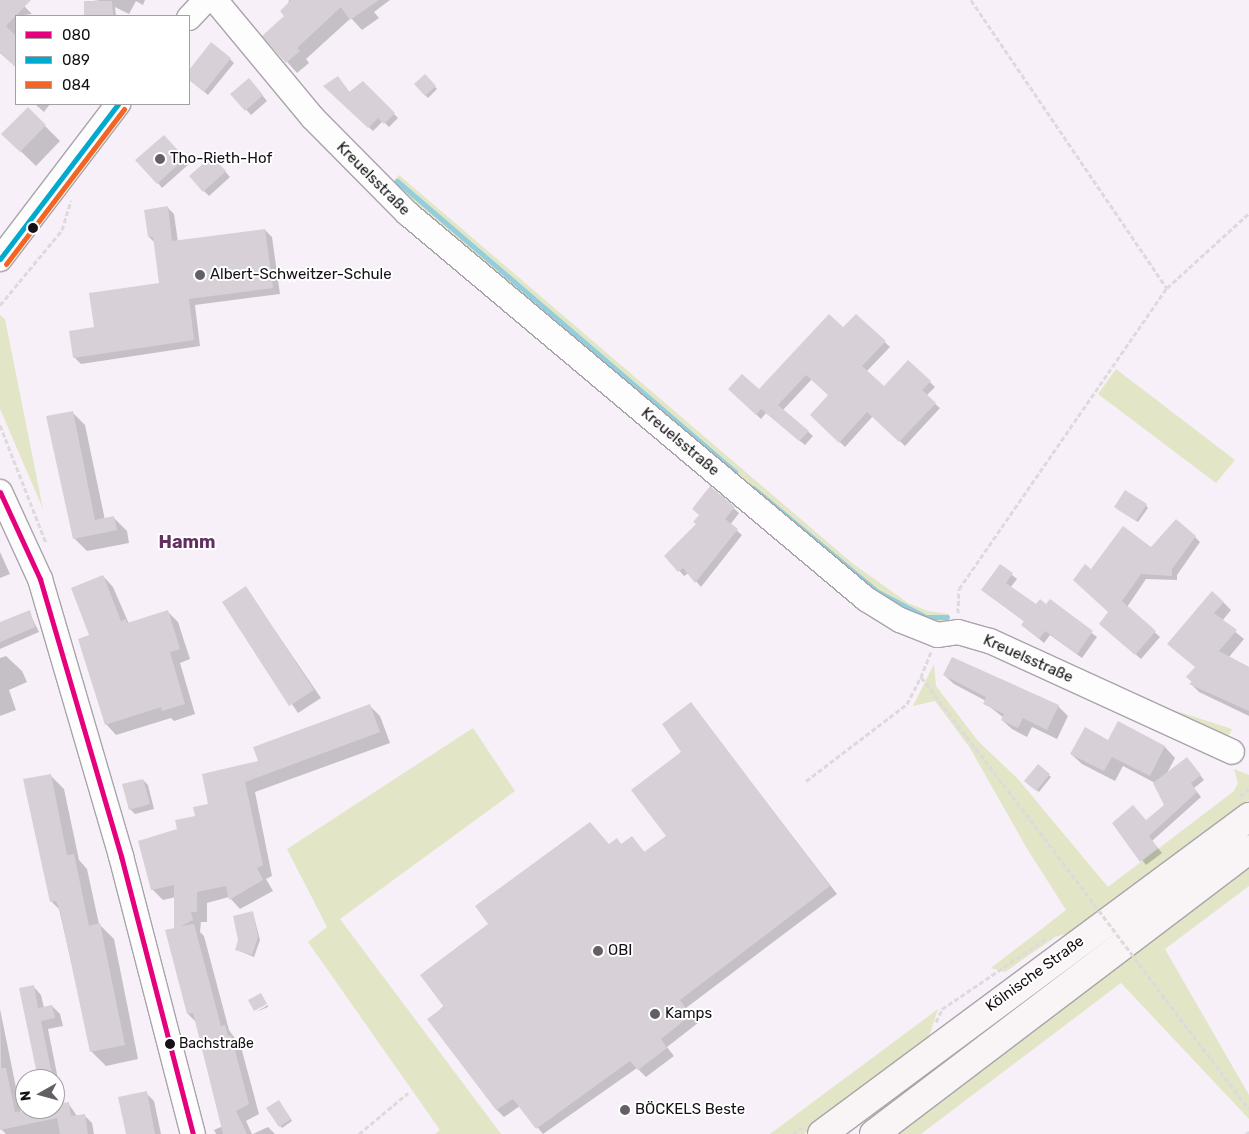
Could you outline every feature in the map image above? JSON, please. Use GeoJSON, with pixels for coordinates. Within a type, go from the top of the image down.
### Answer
{"type":"FeatureCollection","features":[{"type":"Feature","properties":{"kind":"main road","name":"Kölnische Straße"},"geometry":{"type":"LineString","coordinates":[[822,1134],[1249,817]]}},
{"type":"Feature","properties":{"kind":"main road","name":"Kölnische Straße"},"geometry":{"type":"LineString","coordinates":[[874,1134],[1249,849]]}},
{"type":"Feature","properties":{"kind":"street"},"geometry":{"type":"LineString","coordinates":[[190,17],[206,0]]}},
{"type":"Feature","properties":{"kind":"street","name":"Kreuelsstraße"},"geometry":{"type":"LineString","coordinates":[[215,0],[313,118],[407,213],[866,599],[900,620],[947,633],[990,641],[1232,752]]}},
{"type":"Feature","properties":{"kind":"street"},"geometry":{"type":"LineString","coordinates":[[0,259],[117,105]]}},
{"type":"Feature","properties":{"kind":"street"},"geometry":{"type":"LineString","coordinates":[[0,492],[45,598],[121,856],[193,1134]]}},
{"type":"Feature","properties":{"kind":"path"},"geometry":{"type":"LineString","coordinates":[[971,0],[1167,288]]}},
{"type":"Feature","properties":{"kind":"path"},"geometry":{"type":"LineString","coordinates":[[0,305],[62,230],[72,195]]}},
{"type":"Feature","properties":{"kind":"path"},"geometry":{"type":"LineString","coordinates":[[806,781],[907,704],[947,633],[959,589],[1167,288],[1249,213]]}},
{"type":"Feature","properties":{"kind":"path"},"geometry":{"type":"LineString","coordinates":[[921,677],[1249,1109]]}},
{"type":"Feature","properties":{"kind":"path"},"geometry":{"type":"LineString","coordinates":[[359,1134],[408,1093]]}},
{"type":"Feature","properties":{"kind":"green space"},"geometry":{"type":"Polygon","coordinates":[[[399,175],[852,563],[908,603],[928,611],[949,614],[948,626],[925,622],[873,596],[390,185],[399,175]]]}},
{"type":"Feature","properties":{"kind":"green space"},"geometry":{"type":"Polygon","coordinates":[[[0,315],[5,319],[43,509],[0,409],[0,315]]]}},
{"type":"Feature","properties":{"kind":"green space"},"geometry":{"type":"Polygon","coordinates":[[[1116,369],[1235,460],[1216,483],[1098,394],[1116,369]]]}},
{"type":"Feature","properties":{"kind":"green space"},"geometry":{"type":"Polygon","coordinates":[[[934,664],[936,686],[978,741],[1018,779],[1108,887],[1234,791],[1238,783],[1234,769],[1249,775],[1249,800],[1076,931],[1055,937],[1005,972],[991,968],[1066,910],[1026,847],[970,748],[935,701],[913,706],[934,664]]]}},
{"type":"Feature","properties":{"kind":"green space"},"geometry":{"type":"Polygon","coordinates":[[[1142,698],[1167,708],[1232,729],[1227,739],[1142,698]]]}},
{"type":"Feature","properties":{"kind":"green space"},"geometry":{"type":"Polygon","coordinates":[[[473,728],[515,791],[340,919],[501,1134],[435,1134],[440,1130],[308,942],[327,927],[287,849],[473,728]]]}},
{"type":"Feature","properties":{"kind":"green space"},"geometry":{"type":"Polygon","coordinates":[[[1249,860],[1249,886],[1165,949],[1249,1095],[1249,1119],[1121,983],[921,1134],[884,1134],[1249,860]]]}},
{"type":"Feature","properties":{"kind":"green space"},"geometry":{"type":"Polygon","coordinates":[[[938,1009],[928,1040],[804,1134],[770,1134],[938,1009]]]}},
{"type":"Feature","properties":{"kind":"building"},"geometry":{"type":"Polygon","coordinates":[[[0,0],[31,0],[6,26],[15,35],[15,67],[0,52],[0,0]]]}},
{"type":"Feature","properties":{"kind":"building"},"geometry":{"type":"Polygon","coordinates":[[[291,0],[379,0],[350,20],[341,7],[297,48],[300,51],[286,63],[262,36],[284,16],[280,11],[291,0]]]}},
{"type":"Feature","properties":{"kind":"building"},"geometry":{"type":"Polygon","coordinates":[[[84,1],[112,1],[113,15],[84,15],[84,1]]]}},
{"type":"Feature","properties":{"kind":"building"},"geometry":{"type":"Polygon","coordinates":[[[211,42],[231,58],[204,92],[190,81],[190,69],[211,42]]]}},
{"type":"Feature","properties":{"kind":"building"},"geometry":{"type":"Polygon","coordinates":[[[425,74],[436,86],[425,96],[414,84],[425,74]]]}},
{"type":"Feature","properties":{"kind":"building"},"geometry":{"type":"Polygon","coordinates":[[[338,76],[349,92],[363,81],[395,113],[384,124],[378,118],[368,128],[323,86],[338,76]]]}},
{"type":"Feature","properties":{"kind":"building"},"geometry":{"type":"Polygon","coordinates":[[[249,78],[263,95],[245,111],[230,94],[249,78]]]}},
{"type":"Feature","properties":{"kind":"building"},"geometry":{"type":"Polygon","coordinates":[[[28,107],[46,125],[20,152],[1,134],[28,107]]]}},
{"type":"Feature","properties":{"kind":"building","name":"Tho-Rieth-Hof"},"geometry":{"type":"Polygon","coordinates":[[[164,135],[185,158],[157,184],[135,160],[164,135]]]}},
{"type":"Feature","properties":{"kind":"building"},"geometry":{"type":"Polygon","coordinates":[[[212,156],[226,171],[203,192],[189,176],[212,156]]]}},
{"type":"Feature","properties":{"kind":"building"},"geometry":{"type":"Polygon","coordinates":[[[168,206],[172,241],[265,229],[273,288],[189,299],[194,340],[73,358],[69,331],[94,327],[89,293],[159,283],[153,237],[148,237],[144,210],[168,206]]]}},
{"type":"Feature","properties":{"kind":"building"},"geometry":{"type":"Polygon","coordinates":[[[829,314],[843,327],[856,314],[886,341],[862,366],[884,386],[908,360],[931,381],[922,390],[936,403],[899,442],[867,412],[839,443],[810,415],[828,395],[806,375],[778,405],[809,431],[799,441],[761,409],[756,415],[728,389],[742,374],[759,389],[829,314]]]}},
{"type":"Feature","properties":{"kind":"building"},"geometry":{"type":"Polygon","coordinates":[[[73,411],[95,520],[114,516],[117,530],[73,539],[46,416],[73,411]]]}},
{"type":"Feature","properties":{"kind":"building"},"geometry":{"type":"Polygon","coordinates":[[[710,486],[735,507],[725,519],[738,529],[695,583],[683,568],[678,572],[664,556],[696,524],[693,522],[699,515],[692,509],[710,486]]]}},
{"type":"Feature","properties":{"kind":"building"},"geometry":{"type":"Polygon","coordinates":[[[1125,490],[1147,504],[1136,521],[1114,507],[1125,490]]]}},
{"type":"Feature","properties":{"kind":"building"},"geometry":{"type":"Polygon","coordinates":[[[1176,519],[1196,536],[1172,569],[1172,576],[1141,574],[1122,601],[1156,631],[1135,655],[1099,624],[1108,612],[1073,580],[1085,564],[1091,569],[1123,526],[1151,547],[1176,519]]]}},
{"type":"Feature","properties":{"kind":"building"},"geometry":{"type":"Polygon","coordinates":[[[1000,564],[1013,573],[1006,583],[1036,604],[1040,599],[1046,604],[1050,599],[1093,631],[1077,654],[1045,631],[1039,639],[1021,625],[1024,621],[981,590],[1000,564]]]}},
{"type":"Feature","properties":{"kind":"building"},"geometry":{"type":"Polygon","coordinates":[[[103,575],[121,621],[126,619],[127,623],[168,610],[180,649],[170,652],[185,704],[162,711],[161,707],[105,725],[78,639],[89,635],[71,588],[103,575]]]}},
{"type":"Feature","properties":{"kind":"building"},"geometry":{"type":"Polygon","coordinates":[[[246,586],[314,690],[289,706],[222,602],[246,586]]]}},
{"type":"Feature","properties":{"kind":"building"},"geometry":{"type":"Polygon","coordinates":[[[1212,591],[1224,602],[1214,613],[1237,630],[1219,651],[1249,667],[1249,711],[1189,684],[1192,682],[1186,677],[1195,667],[1167,644],[1212,591]]]}},
{"type":"Feature","properties":{"kind":"building"},"geometry":{"type":"Polygon","coordinates":[[[30,610],[35,627],[0,642],[0,622],[30,610]]]}},
{"type":"Feature","properties":{"kind":"building"},"geometry":{"type":"Polygon","coordinates":[[[952,657],[1059,705],[1047,730],[1023,718],[1018,728],[1001,720],[1004,714],[983,704],[986,697],[943,675],[952,657]]]}},
{"type":"Feature","properties":{"kind":"building"},"geometry":{"type":"Polygon","coordinates":[[[691,702],[830,886],[680,1000],[691,1015],[661,1039],[667,1048],[638,1070],[630,1061],[536,1129],[513,1099],[496,1110],[427,1019],[444,1007],[420,975],[488,924],[475,906],[590,822],[609,844],[617,838],[621,844],[632,836],[644,852],[666,836],[631,790],[681,752],[662,724],[691,702]]]}},
{"type":"Feature","properties":{"kind":"building"},"geometry":{"type":"Polygon","coordinates":[[[370,704],[380,732],[245,782],[263,865],[257,868],[263,880],[229,900],[226,886],[197,892],[197,912],[191,912],[193,920],[181,926],[194,924],[221,1026],[225,1025],[228,1036],[231,1035],[249,1104],[236,1111],[247,1134],[223,1134],[193,1013],[187,1014],[165,930],[174,928],[174,885],[151,890],[138,841],[177,829],[175,820],[195,816],[193,807],[208,804],[202,774],[258,761],[253,747],[370,704]]]}},
{"type":"Feature","properties":{"kind":"building"},"geometry":{"type":"Polygon","coordinates":[[[1118,721],[1165,746],[1150,776],[1112,757],[1104,771],[1070,754],[1085,727],[1108,740],[1118,721]]]}},
{"type":"Feature","properties":{"kind":"building"},"geometry":{"type":"Polygon","coordinates":[[[1187,757],[1201,775],[1191,783],[1197,792],[1149,836],[1158,848],[1140,862],[1112,823],[1133,805],[1146,820],[1164,805],[1153,783],[1187,757]]]}},
{"type":"Feature","properties":{"kind":"building"},"geometry":{"type":"Polygon","coordinates":[[[1038,764],[1050,774],[1036,791],[1024,781],[1038,764]]]}},
{"type":"Feature","properties":{"kind":"building"},"geometry":{"type":"Polygon","coordinates":[[[51,774],[67,855],[74,854],[89,926],[100,923],[125,1045],[90,1052],[60,911],[56,901],[50,902],[23,779],[51,774]]]}},
{"type":"Feature","properties":{"kind":"building"},"geometry":{"type":"Polygon","coordinates":[[[143,779],[150,804],[129,810],[122,784],[143,779]]]}},
{"type":"Feature","properties":{"kind":"building"},"geometry":{"type":"Polygon","coordinates":[[[253,911],[258,937],[252,955],[235,950],[238,940],[233,916],[253,911]]]}},
{"type":"Feature","properties":{"kind":"building"},"geometry":{"type":"Polygon","coordinates":[[[34,985],[38,1008],[52,1005],[55,1018],[41,1021],[51,1069],[36,1069],[19,988],[34,985]]]}},
{"type":"Feature","properties":{"kind":"building"},"geometry":{"type":"Polygon","coordinates":[[[261,993],[267,1004],[254,1011],[248,1000],[261,993]]]}},
{"type":"Feature","properties":{"kind":"building"},"geometry":{"type":"Polygon","coordinates":[[[0,1068],[6,1068],[15,1119],[52,1119],[0,1130],[0,1068]]]}},
{"type":"Feature","properties":{"kind":"building"},"geometry":{"type":"Polygon","coordinates":[[[147,1091],[155,1134],[126,1134],[118,1097],[147,1091]]]}},
{"type":"Feature","properties":{"kind":"building"},"geometry":{"type":"Polygon","coordinates":[[[279,1100],[291,1119],[279,1127],[266,1108],[279,1100]]]}},
{"type":"Feature","properties":{"kind":"building"},"geometry":{"type":"Polygon","coordinates":[[[69,1102],[71,1116],[85,1114],[88,1134],[60,1134],[57,1119],[65,1119],[65,1103],[69,1102]]]}},
{"type":"Feature","properties":{"kind":"waterway"},"geometry":{"type":"LineString","coordinates":[[397,181],[735,472]]}},
{"type":"Feature","properties":{"kind":"waterway"},"geometry":{"type":"LineString","coordinates":[[753,488],[878,592],[926,617],[947,617]]}},
{"type":"Feature","properties":{"kind":"transit line","name":"089"},"geometry":{"type":"LineString","coordinates":[[0,259],[117,105]]}},
{"type":"Feature","properties":{"kind":"transit line","name":"084"},"geometry":{"type":"LineString","coordinates":[[6,264],[124,109]]}},
{"type":"Feature","properties":{"kind":"transit line","name":"080"},"geometry":{"type":"LineString","coordinates":[[0,492],[40,579],[121,856],[193,1134]]}},
{"type":"Feature","properties":{"kind":"place","name":"Tho-Rieth-Hof"},"geometry":{"type":"Point","coordinates":[160,159]}},
{"type":"Feature","properties":{"kind":"place","name":"Albert-Schweitzer-Schule"},"geometry":{"type":"Point","coordinates":[200,275]}},
{"type":"Feature","properties":{"kind":"place","name":"OBI"},"geometry":{"type":"Point","coordinates":[598,951]}},
{"type":"Feature","properties":{"kind":"place","name":"Kamps"},"geometry":{"type":"Point","coordinates":[655,1014]}},
{"type":"Feature","properties":{"kind":"place","name":"Bachstraße"},"geometry":{"type":"Point","coordinates":[170,1044]}},
{"type":"Feature","properties":{"kind":"place","name":"BÖCKELS Beste"},"geometry":{"type":"Point","coordinates":[625,1110]}},
{"type":"Feature","properties":{"kind":"district","name":"Hamm"},"geometry":{"type":"Point","coordinates":[187,542]}}]}
